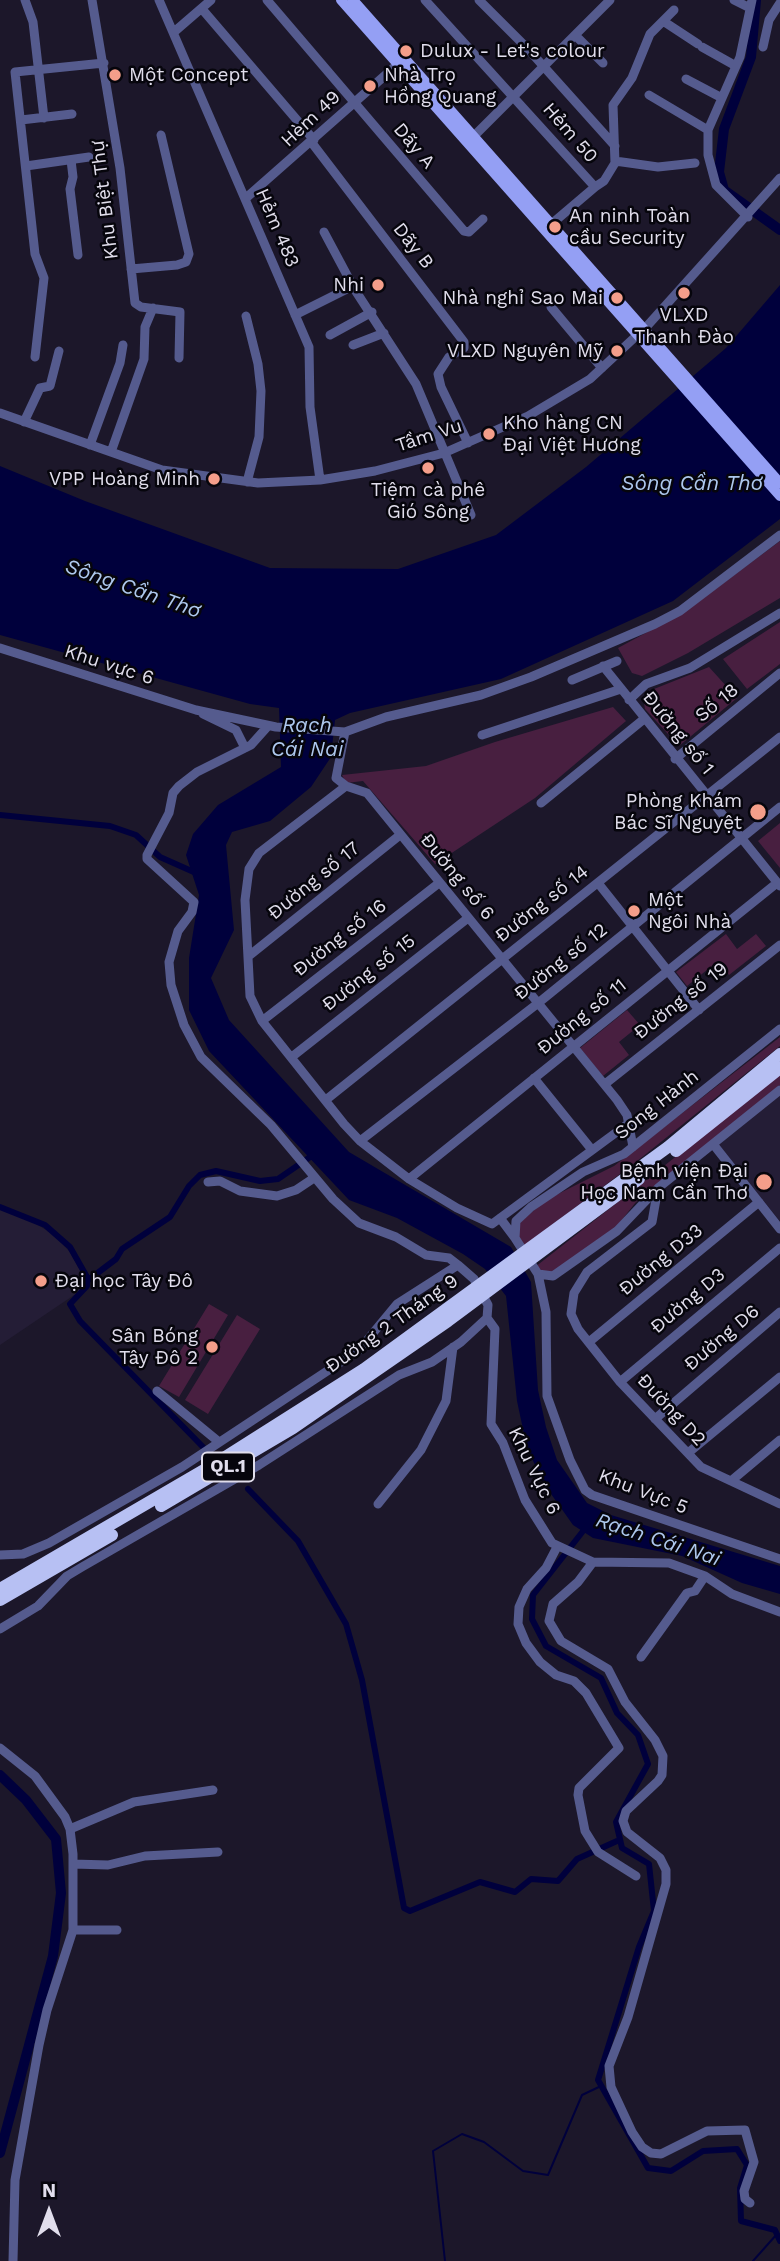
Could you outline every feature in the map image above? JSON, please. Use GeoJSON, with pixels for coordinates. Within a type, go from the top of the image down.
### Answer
{"type":"FeatureCollection","features":[{"type":"Feature","properties":{"kind":"highway","name":"Đường 2 Tháng 9"},"geometry":{"type":"LineString","coordinates":[[575,1222],[780,1054]]}},
{"type":"Feature","properties":{"kind":"highway","name":"Đường 2 Tháng 9"},"geometry":{"type":"LineString","coordinates":[[0,1600],[163,1512],[293,1428],[780,1068]]}},
{"type":"Feature","properties":{"kind":"highway","name":"Đường 2 Tháng 9"},"geometry":{"type":"LineString","coordinates":[[0,1589],[104,1530],[446,1317]]}},
{"type":"Feature","properties":{"kind":"main road"},"geometry":{"type":"LineString","coordinates":[[341,0],[473,137],[494,166],[780,496]]}},
{"type":"Feature","properties":{"kind":"main road"},"geometry":{"type":"LineString","coordinates":[[353,0],[401,62],[780,483]]}},
{"type":"Feature","properties":{"kind":"main road"},"geometry":{"type":"LineString","coordinates":[[494,166],[504,164],[648,325]]}},
{"type":"Feature","properties":{"kind":"main road"},"geometry":{"type":"LineString","coordinates":[[494,166],[491,175],[636,337]]}},
{"type":"Feature","properties":{"kind":"street"},"geometry":{"type":"LineString","coordinates":[[25,0],[33,22],[44,118]]}},
{"type":"Feature","properties":{"kind":"street","name":"Khu Biệt Thự"},"geometry":{"type":"LineString","coordinates":[[92,0],[120,168],[135,303],[180,312],[179,358]]}},
{"type":"Feature","properties":{"kind":"street","name":"Hẻm 483"},"geometry":{"type":"LineString","coordinates":[[159,0],[309,347],[310,407],[320,480]]}},
{"type":"Feature","properties":{"kind":"street"},"geometry":{"type":"LineString","coordinates":[[174,32],[211,0]]}},
{"type":"Feature","properties":{"kind":"street","name":"Dãy A"},"geometry":{"type":"LineString","coordinates":[[267,0],[464,231],[469,232],[484,219]]}},
{"type":"Feature","properties":{"kind":"street","name":"Hẻm 50"},"geometry":{"type":"LineString","coordinates":[[425,0],[595,187],[604,181],[615,161],[613,105],[632,78],[650,34],[674,10]]}},
{"type":"Feature","properties":{"kind":"street","name":"Hẻm 50"},"geometry":{"type":"LineString","coordinates":[[479,0],[615,146]]}},
{"type":"Feature","properties":{"kind":"street","name":"Hẻm 50"},"geometry":{"type":"LineString","coordinates":[[473,137],[610,0]]}},
{"type":"Feature","properties":{"kind":"street"},"geometry":{"type":"LineString","coordinates":[[734,0],[751,4],[736,66],[708,130],[708,155],[712,176],[725,196],[748,216]]}},
{"type":"Feature","properties":{"kind":"street"},"geometry":{"type":"LineString","coordinates":[[763,47],[769,20],[780,3]]}},
{"type":"Feature","properties":{"kind":"street","name":"Dãy B"},"geometry":{"type":"LineString","coordinates":[[201,9],[313,141],[464,342],[464,348],[449,357],[438,374],[441,387],[468,443]]}},
{"type":"Feature","properties":{"kind":"street"},"geometry":{"type":"LineString","coordinates":[[663,21],[736,66]]}},
{"type":"Feature","properties":{"kind":"street"},"geometry":{"type":"LineString","coordinates":[[576,36],[603,63]]}},
{"type":"Feature","properties":{"kind":"street","name":"Hèm 49"},"geometry":{"type":"LineString","coordinates":[[246,198],[401,62]]}},
{"type":"Feature","properties":{"kind":"street"},"geometry":{"type":"LineString","coordinates":[[35,357],[44,278],[35,254],[15,72],[104,63]]}},
{"type":"Feature","properties":{"kind":"street"},"geometry":{"type":"LineString","coordinates":[[686,79],[722,98]]}},
{"type":"Feature","properties":{"kind":"street"},"geometry":{"type":"LineString","coordinates":[[649,95],[708,130]]}},
{"type":"Feature","properties":{"kind":"street"},"geometry":{"type":"LineString","coordinates":[[21,120],[72,114]]}},
{"type":"Feature","properties":{"kind":"street"},"geometry":{"type":"LineString","coordinates":[[131,269],[177,265],[188,259],[161,135]]}},
{"type":"Feature","properties":{"kind":"street"},"geometry":{"type":"LineString","coordinates":[[26,166],[89,157]]}},
{"type":"Feature","properties":{"kind":"street"},"geometry":{"type":"LineString","coordinates":[[71,160],[78,255]]}},
{"type":"Feature","properties":{"kind":"street"},"geometry":{"type":"LineString","coordinates":[[615,161],[658,167],[695,163]]}},
{"type":"Feature","properties":{"kind":"street","name":"Tầm Vu"},"geometry":{"type":"LineString","coordinates":[[0,413],[162,470],[247,482],[320,480],[375,471],[444,453],[528,416],[602,368],[648,325],[780,178]]}},
{"type":"Feature","properties":{"kind":"street"},"geometry":{"type":"LineString","coordinates":[[555,221],[595,187]]}},
{"type":"Feature","properties":{"kind":"street"},"geometry":{"type":"LineString","coordinates":[[324,232],[353,286],[416,384],[471,515]]}},
{"type":"Feature","properties":{"kind":"street"},"geometry":{"type":"LineString","coordinates":[[295,315],[353,286]]}},
{"type":"Feature","properties":{"kind":"street"},"geometry":{"type":"LineString","coordinates":[[551,306],[602,368]]}},
{"type":"Feature","properties":{"kind":"street"},"geometry":{"type":"LineString","coordinates":[[111,452],[144,359],[145,327],[153,308]]}},
{"type":"Feature","properties":{"kind":"street"},"geometry":{"type":"LineString","coordinates":[[330,335],[372,312]]}},
{"type":"Feature","properties":{"kind":"street"},"geometry":{"type":"LineString","coordinates":[[246,316],[258,364],[261,391],[259,437],[247,482]]}},
{"type":"Feature","properties":{"kind":"street"},"geometry":{"type":"LineString","coordinates":[[353,345],[384,332]]}},
{"type":"Feature","properties":{"kind":"street"},"geometry":{"type":"LineString","coordinates":[[90,444],[120,363],[123,345]]}},
{"type":"Feature","properties":{"kind":"street"},"geometry":{"type":"LineString","coordinates":[[24,422],[40,388],[50,386],[59,351]]}},
{"type":"Feature","properties":{"kind":"street"},"geometry":{"type":"LineString","coordinates":[[340,732],[390,716],[481,695],[531,677],[655,624],[680,611],[780,535]]}},
{"type":"Feature","properties":{"kind":"street"},"geometry":{"type":"LineString","coordinates":[[629,700],[646,684],[690,668],[780,613]]}},
{"type":"Feature","properties":{"kind":"street","name":"Khu vực 6"},"geometry":{"type":"LineString","coordinates":[[0,648],[196,710],[272,727],[340,732]]}},
{"type":"Feature","properties":{"kind":"street"},"geometry":{"type":"LineString","coordinates":[[572,680],[617,660]]}},
{"type":"Feature","properties":{"kind":"street","name":"Đường số 1"},"geometry":{"type":"LineString","coordinates":[[603,666],[675,759],[779,884]]}},
{"type":"Feature","properties":{"kind":"street","name":"Số 18"},"geometry":{"type":"LineString","coordinates":[[675,759],[780,673]]}},
{"type":"Feature","properties":{"kind":"street"},"geometry":{"type":"LineString","coordinates":[[482,735],[621,689]]}},
{"type":"Feature","properties":{"kind":"street"},"geometry":{"type":"LineString","coordinates":[[196,710],[236,730],[245,748]]}},
{"type":"Feature","properties":{"kind":"street"},"geometry":{"type":"LineString","coordinates":[[541,803],[644,719]]}},
{"type":"Feature","properties":{"kind":"street"},"geometry":{"type":"LineString","coordinates":[[0,1555],[23,1554],[96,1517],[219,1442],[359,1350],[397,1304],[458,1265],[449,1258],[426,1255],[396,1237],[359,1223],[312,1175],[271,1125],[201,1057],[184,1025],[171,985],[169,962],[178,931],[188,919],[194,902],[147,859],[148,855],[179,786],[197,772],[245,748],[272,727]]}},
{"type":"Feature","properties":{"kind":"street","name":"Đường số 6"},"geometry":{"type":"LineString","coordinates":[[340,732],[336,778],[346,786],[367,793],[572,1047],[605,1084],[623,1108],[633,1147]]}},
{"type":"Feature","properties":{"kind":"street","name":"Đường số 14"},"geometry":{"type":"LineString","coordinates":[[327,1099],[780,737]]}},
{"type":"Feature","properties":{"kind":"street"},"geometry":{"type":"LineString","coordinates":[[346,786],[259,853],[249,869],[245,900],[250,955],[250,996],[262,1021],[360,1141],[409,1179],[492,1224],[629,1123]]}},
{"type":"Feature","properties":{"kind":"street","name":"Đường số 12"},"geometry":{"type":"LineString","coordinates":[[360,1141],[537,1004],[780,807]]}},
{"type":"Feature","properties":{"kind":"street","name":"Đường số 17"},"geometry":{"type":"LineString","coordinates":[[250,955],[400,835]]}},
{"type":"Feature","properties":{"kind":"street","name":"Đường số 16"},"geometry":{"type":"LineString","coordinates":[[262,1021],[439,883]]}},
{"type":"Feature","properties":{"kind":"street"},"geometry":{"type":"LineString","coordinates":[[598,883],[699,1010]]}},
{"type":"Feature","properties":{"kind":"street","name":"Đường số 11"},"geometry":{"type":"LineString","coordinates":[[409,1179],[667,970],[779,884]]}},
{"type":"Feature","properties":{"kind":"street","name":"Đường số 15"},"geometry":{"type":"LineString","coordinates":[[293,1056],[468,918]]}},
{"type":"Feature","properties":{"kind":"street","name":"Đường số 19"},"geometry":{"type":"LineString","coordinates":[[605,1084],[780,945]]}},
{"type":"Feature","properties":{"kind":"street","name":"Song Hành"},"geometry":{"type":"LineString","coordinates":[[515,1238],[516,1221],[576,1176],[633,1147],[780,1029]]}},
{"type":"Feature","properties":{"kind":"street"},"geometry":{"type":"LineString","coordinates":[[534,1079],[592,1150]]}},
{"type":"Feature","properties":{"kind":"street"},"geometry":{"type":"LineString","coordinates":[[538,1275],[553,1276],[574,1264],[617,1230],[658,1188],[780,1090]]}},
{"type":"Feature","properties":{"kind":"street"},"geometry":{"type":"LineString","coordinates":[[713,1144],[780,1229]]}},
{"type":"Feature","properties":{"kind":"street"},"geometry":{"type":"LineString","coordinates":[[208,1182],[220,1181],[240,1191],[277,1196],[296,1190],[312,1175]]}},
{"type":"Feature","properties":{"kind":"street"},"geometry":{"type":"LineString","coordinates":[[582,1281],[587,1272],[652,1222],[658,1188]]}},
{"type":"Feature","properties":{"kind":"street","name":"Đường D33"},"geometry":{"type":"LineString","coordinates":[[589,1342],[759,1202]]}},
{"type":"Feature","properties":{"kind":"street","name":"Khu Vực 5"},"geometry":{"type":"LineString","coordinates":[[500,1218],[538,1275],[546,1312],[547,1396],[570,1460],[585,1490],[592,1495],[780,1559]]}},
{"type":"Feature","properties":{"kind":"street"},"geometry":{"type":"LineString","coordinates":[[617,1230],[627,1242]]}},
{"type":"Feature","properties":{"kind":"street","name":"Đường D3"},"geometry":{"type":"LineString","coordinates":[[620,1382],[780,1248]]}},
{"type":"Feature","properties":{"kind":"street"},"geometry":{"type":"LineString","coordinates":[[574,1264],[582,1281]]}},
{"type":"Feature","properties":{"kind":"street","name":"Khu Vực 6"},"geometry":{"type":"LineString","coordinates":[[458,1265],[474,1279],[488,1305],[487,1318],[495,1329],[491,1424],[503,1443],[525,1500],[547,1538],[560,1549]]}},
{"type":"Feature","properties":{"kind":"street","name":"Đường D2"},"geometry":{"type":"LineString","coordinates":[[582,1281],[574,1293],[571,1314],[620,1382],[701,1467],[780,1504]]}},
{"type":"Feature","properties":{"kind":"street","name":"Đường D6"},"geometry":{"type":"LineString","coordinates":[[655,1419],[780,1312]]}},
{"type":"Feature","properties":{"kind":"street"},"geometry":{"type":"LineString","coordinates":[[0,1629],[38,1606],[67,1576],[163,1512],[259,1465],[398,1375],[432,1362],[487,1318]]}},
{"type":"Feature","properties":{"kind":"street"},"geometry":{"type":"LineString","coordinates":[[378,1504],[421,1450],[446,1401],[453,1347]]}},
{"type":"Feature","properties":{"kind":"street"},"geometry":{"type":"LineString","coordinates":[[688,1453],[780,1377]]}},
{"type":"Feature","properties":{"kind":"street"},"geometry":{"type":"LineString","coordinates":[[156,1391],[219,1442]]}},
{"type":"Feature","properties":{"kind":"street"},"geometry":{"type":"LineString","coordinates":[[731,1481],[780,1440]]}},
{"type":"Feature","properties":{"kind":"street"},"geometry":{"type":"LineString","coordinates":[[96,1517],[104,1530]]}},
{"type":"Feature","properties":{"kind":"street"},"geometry":{"type":"LineString","coordinates":[[636,1876],[598,1852],[584,1827],[578,1790],[619,1748],[586,1692],[574,1681],[556,1675],[540,1662],[526,1643],[518,1624],[519,1607],[527,1589],[560,1549],[590,1561],[669,1563],[705,1576],[732,1594],[780,1612]]}},
{"type":"Feature","properties":{"kind":"street"},"geometry":{"type":"LineString","coordinates":[[590,1561],[578,1581],[553,1604],[548,1618],[561,1641],[608,1669],[625,1702],[655,1740],[663,1756],[662,1775],[626,1811],[623,1821],[627,1832],[660,1858],[666,1870],[666,1884],[628,2017],[609,2066],[615,2098],[642,2147],[651,2153],[661,2154],[707,2131],[738,2128],[748,2138],[753,2168],[744,2191],[745,2199],[750,2203]]}},
{"type":"Feature","properties":{"kind":"street"},"geometry":{"type":"LineString","coordinates":[[641,1657],[687,1593],[695,1591],[705,1576]]}},
{"type":"Feature","properties":{"kind":"street"},"geometry":{"type":"LineString","coordinates":[[0,1748],[35,1776],[71,1829],[73,1864],[73,1930],[47,2010],[15,2180],[13,2261]]}},
{"type":"Feature","properties":{"kind":"street"},"geometry":{"type":"LineString","coordinates":[[71,1829],[134,1802],[213,1790]]}},
{"type":"Feature","properties":{"kind":"street"},"geometry":{"type":"LineString","coordinates":[[73,1864],[108,1865],[145,1856],[218,1852]]}},
{"type":"Feature","properties":{"kind":"street"},"geometry":{"type":"LineString","coordinates":[[73,1930],[117,1930]]}},
{"type":"Feature","properties":{"kind":"shaded area"},"geometry":{"type":"Polygon","coordinates":[[[780,541],[780,598],[688,653],[642,676],[632,673],[618,648],[686,611],[780,541]]]}},
{"type":"Feature","properties":{"kind":"shaded area"},"geometry":{"type":"Polygon","coordinates":[[[780,622],[780,664],[747,689],[723,659],[780,622]]]}},
{"type":"Feature","properties":{"kind":"shaded area"},"geometry":{"type":"Polygon","coordinates":[[[709,667],[737,698],[679,746],[645,709],[643,697],[649,691],[709,667]]]}},
{"type":"Feature","properties":{"kind":"shaded area"},"geometry":{"type":"Polygon","coordinates":[[[613,707],[626,721],[535,798],[435,864],[363,781],[346,783],[342,775],[426,766],[495,742],[613,707]]]}},
{"type":"Feature","properties":{"kind":"shaded area"},"geometry":{"type":"Polygon","coordinates":[[[780,823],[780,868],[758,841],[780,823]]]}},
{"type":"Feature","properties":{"kind":"shaded area"},"geometry":{"type":"Polygon","coordinates":[[[726,934],[737,949],[756,934],[766,946],[729,975],[718,961],[687,986],[676,972],[726,934]]]}},
{"type":"Feature","properties":{"kind":"shaded area"},"geometry":{"type":"Polygon","coordinates":[[[627,1010],[640,1025],[619,1042],[629,1055],[603,1076],[580,1048],[627,1010]]]}},
{"type":"Feature","properties":{"kind":"shaded area"},"geometry":{"type":"Polygon","coordinates":[[[780,1037],[780,1046],[636,1162],[521,1248],[516,1236],[518,1224],[546,1200],[614,1166],[780,1037]]]}},
{"type":"Feature","properties":{"kind":"shaded area"},"geometry":{"type":"Polygon","coordinates":[[[780,1075],[780,1085],[636,1202],[613,1231],[551,1275],[535,1267],[780,1075]]]}},
{"type":"Feature","properties":{"kind":"shaded area","name":"Bệnh viện Đại Học Nam Cần Thơ"},"geometry":{"type":"Polygon","coordinates":[[[780,1093],[780,1221],[717,1144],[780,1093]]]}},
{"type":"Feature","properties":{"kind":"shaded area","name":"Đại học Tây Đô"},"geometry":{"type":"Polygon","coordinates":[[[0,1209],[27,1218],[54,1235],[70,1252],[82,1274],[83,1289],[0,1345],[0,1209]]]}},
{"type":"Feature","properties":{"kind":"shaded area"},"geometry":{"type":"Polygon","coordinates":[[[209,1304],[228,1315],[179,1397],[159,1386],[209,1304]]]}},
{"type":"Feature","properties":{"kind":"shaded area"},"geometry":{"type":"Polygon","coordinates":[[[237,1315],[260,1329],[208,1414],[185,1400],[237,1315]]]}},
{"type":"Feature","properties":{"kind":"water","name":"Sông Cần Thơ"},"geometry":{"type":"Polygon","coordinates":[[[780,285],[780,519],[673,601],[501,679],[350,713],[335,720],[331,757],[311,787],[270,821],[232,832],[226,845],[234,930],[211,978],[229,1020],[349,1152],[511,1247],[531,1282],[538,1390],[546,1427],[557,1460],[587,1503],[611,1515],[780,1566],[780,1594],[742,1583],[682,1556],[593,1538],[573,1525],[544,1484],[527,1448],[517,1401],[506,1296],[485,1269],[463,1254],[397,1218],[349,1200],[209,1051],[189,1010],[189,958],[199,895],[186,855],[193,834],[218,805],[281,767],[279,708],[250,704],[0,635],[0,466],[85,501],[270,568],[398,569],[496,535],[586,467],[726,348],[780,285]]]}},
{"type":"Feature","properties":{"kind":"waterway"},"geometry":{"type":"LineString","coordinates":[[756,0],[751,57],[724,129],[719,172],[724,190],[780,230]]}},
{"type":"Feature","properties":{"kind":"waterway"},"geometry":{"type":"LineString","coordinates":[[0,815],[110,826],[136,835],[160,857],[196,873]]}},
{"type":"Feature","properties":{"kind":"waterway"},"geometry":{"type":"LineString","coordinates":[[87,1281],[116,1259],[122,1249],[170,1217],[189,1186],[200,1175],[216,1171],[260,1181],[278,1179],[313,1155]]}},
{"type":"Feature","properties":{"kind":"waterway"},"geometry":{"type":"LineString","coordinates":[[0,1207],[45,1225],[70,1247],[87,1277],[87,1286],[70,1304],[80,1321],[203,1447]]}},
{"type":"Feature","properties":{"kind":"waterway"},"geometry":{"type":"LineString","coordinates":[[248,1489],[298,1541],[346,1624],[362,1680],[404,1908],[410,1911],[480,1882],[515,1892],[531,1879],[558,1881],[577,1859],[617,1841]]}},
{"type":"Feature","properties":{"kind":"waterway","name":"Rạch Cái Nai"},"geometry":{"type":"LineString","coordinates":[[587,1526],[533,1595],[532,1619],[546,1646],[601,1678],[617,1713],[638,1735],[648,1764],[616,1822],[622,1848],[649,1864],[654,1911],[639,1947],[598,2080],[648,2168],[671,2171],[703,2151],[737,2149],[747,2165],[740,2188],[741,2221],[775,2230],[780,2241]]}},
{"type":"Feature","properties":{"kind":"waterway"},"geometry":{"type":"LineString","coordinates":[[0,1775],[26,1800],[56,1839],[61,1893],[53,1956],[0,2153]]}},
{"type":"Feature","properties":{"kind":"waterway"},"geometry":{"type":"LineString","coordinates":[[445,2261],[433,2151],[462,2134],[484,2142],[523,2171],[548,2175],[582,2095],[601,2086]]}},
{"type":"Feature","properties":{"kind":"waterway"},"geometry":{"type":"LineString","coordinates":[[753,2261],[777,2234]]}},
{"type":"Feature","properties":{"kind":"place","name":"Dulux - Let's colour"},"geometry":{"type":"Point","coordinates":[406,51]}},
{"type":"Feature","properties":{"kind":"place","name":"Một Concept"},"geometry":{"type":"Point","coordinates":[115,75]}},
{"type":"Feature","properties":{"kind":"place","name":"Nhà Trọ Hồng Quang"},"geometry":{"type":"Point","coordinates":[370,86]}},
{"type":"Feature","properties":{"kind":"place","name":"An ninh Toàn cầu Security"},"geometry":{"type":"Point","coordinates":[555,227]}},
{"type":"Feature","properties":{"kind":"place","name":"Nhi"},"geometry":{"type":"Point","coordinates":[378,285]}},
{"type":"Feature","properties":{"kind":"place","name":"VLXD Thanh Đào"},"geometry":{"type":"Point","coordinates":[684,293]}},
{"type":"Feature","properties":{"kind":"place","name":"Nhà nghỉ Sao Mai"},"geometry":{"type":"Point","coordinates":[617,298]}},
{"type":"Feature","properties":{"kind":"place","name":"VLXD Nguyên Mỹ"},"geometry":{"type":"Point","coordinates":[617,351]}},
{"type":"Feature","properties":{"kind":"place","name":"Kho hàng CN Đại Việt Hương"},"geometry":{"type":"Point","coordinates":[489,434]}},
{"type":"Feature","properties":{"kind":"place","name":"Tiệm cà phê Gió Sông"},"geometry":{"type":"Point","coordinates":[428,468]}},
{"type":"Feature","properties":{"kind":"place","name":"VPP Hoàng Minh"},"geometry":{"type":"Point","coordinates":[214,479]}},
{"type":"Feature","properties":{"kind":"place","name":"Phòng Khám Bác Sĩ Nguyệt"},"geometry":{"type":"Point","coordinates":[758,812]}},
{"type":"Feature","properties":{"kind":"place","name":"Một Ngôi Nhà"},"geometry":{"type":"Point","coordinates":[634,911]}},
{"type":"Feature","properties":{"kind":"place","name":"Bệnh viện Đại Học Nam Cần Thơ"},"geometry":{"type":"Point","coordinates":[764,1182]}},
{"type":"Feature","properties":{"kind":"place","name":"Đại học Tây Đô"},"geometry":{"type":"Point","coordinates":[41,1281]}},
{"type":"Feature","properties":{"kind":"place","name":"Sân Bóng Tây Đô 2"},"geometry":{"type":"Point","coordinates":[212,1347]}}]}
